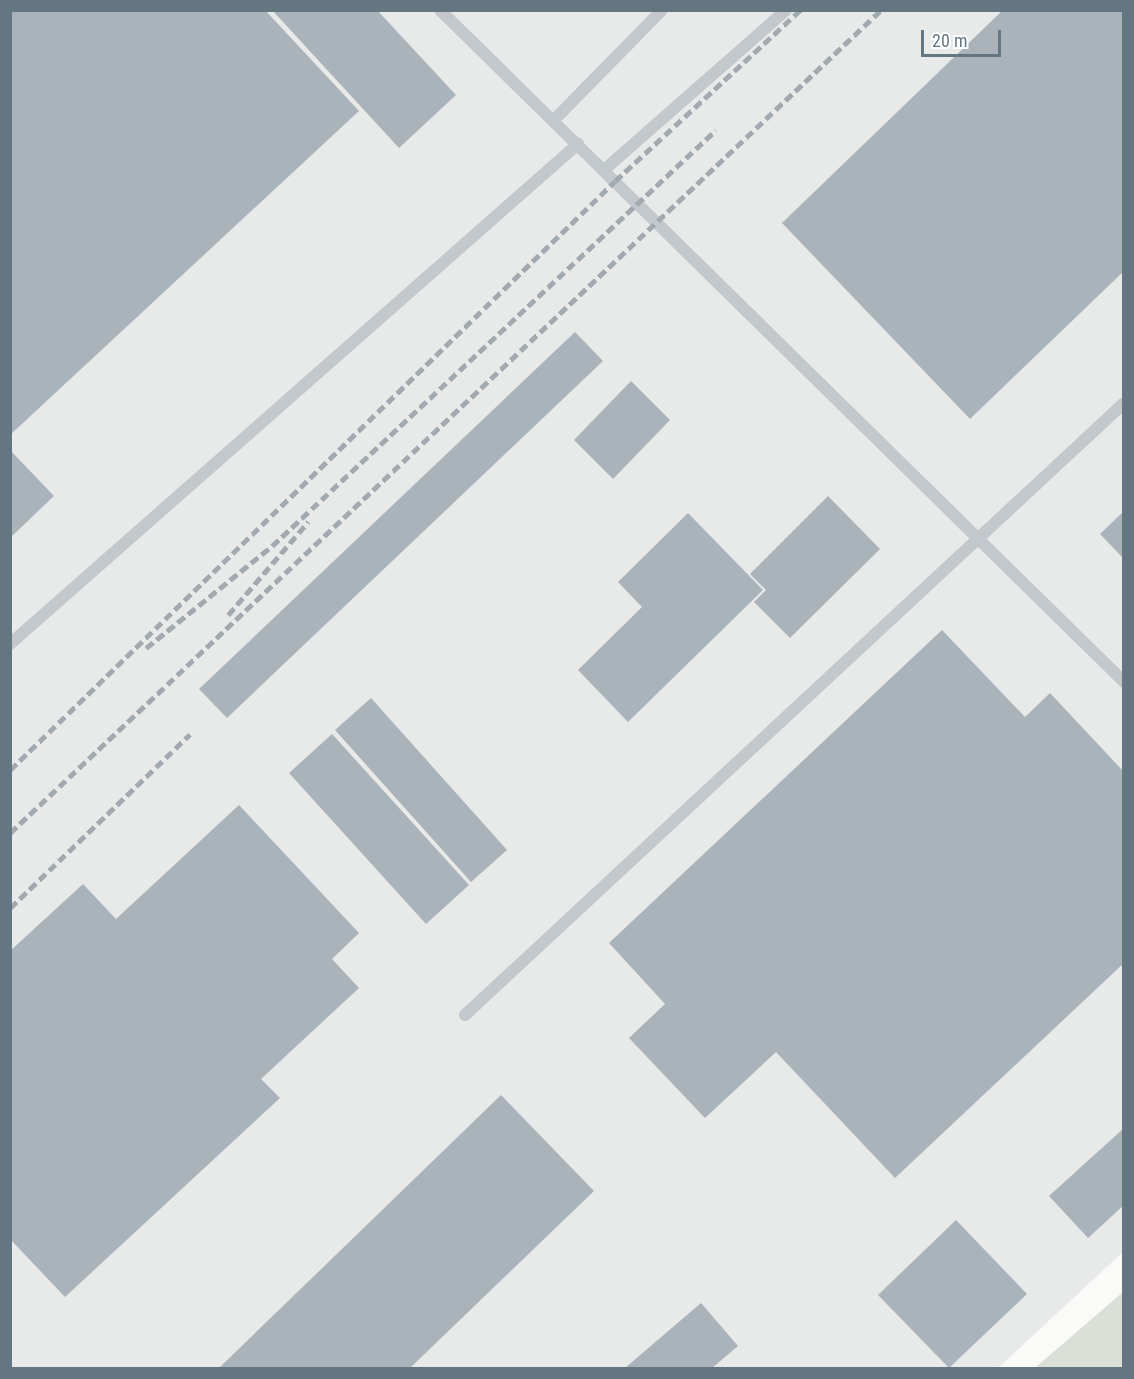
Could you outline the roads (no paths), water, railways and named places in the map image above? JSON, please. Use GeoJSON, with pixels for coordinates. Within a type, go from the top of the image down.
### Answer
{"type":"FeatureCollection","features":[{"type":"Feature","properties":{"kind":"lane"},"geometry":{"type":"LineString","coordinates":[[440,10],[1124,682]]}},
{"type":"Feature","properties":{"kind":"lane"},"geometry":{"type":"LineString","coordinates":[[554,120],[662,10]]}},
{"type":"Feature","properties":{"kind":"lane"},"geometry":{"type":"LineString","coordinates":[[604,170],[786,10]]}},
{"type":"Feature","properties":{"kind":"lane"},"geometry":{"type":"LineString","coordinates":[[10,644],[578,144]]}},
{"type":"Feature","properties":{"kind":"lane"},"geometry":{"type":"LineString","coordinates":[[465,1015],[980,540],[1124,403]]}},
{"type":"Feature","properties":{"kind":"railway"},"geometry":{"type":"LineString","coordinates":[[10,770],[615,181],[800,10]]}},
{"type":"Feature","properties":{"kind":"railway"},"geometry":{"type":"LineString","coordinates":[[10,833],[881,10]]}},
{"type":"Feature","properties":{"kind":"railway"},"geometry":{"type":"LineString","coordinates":[[146,648],[272,546],[716,130]]}},
{"type":"Feature","properties":{"kind":"railway"},"geometry":{"type":"LineString","coordinates":[[228,615],[308,522]]}},
{"type":"Feature","properties":{"kind":"railway"},"geometry":{"type":"LineString","coordinates":[[10,908],[190,734]]}}]}
